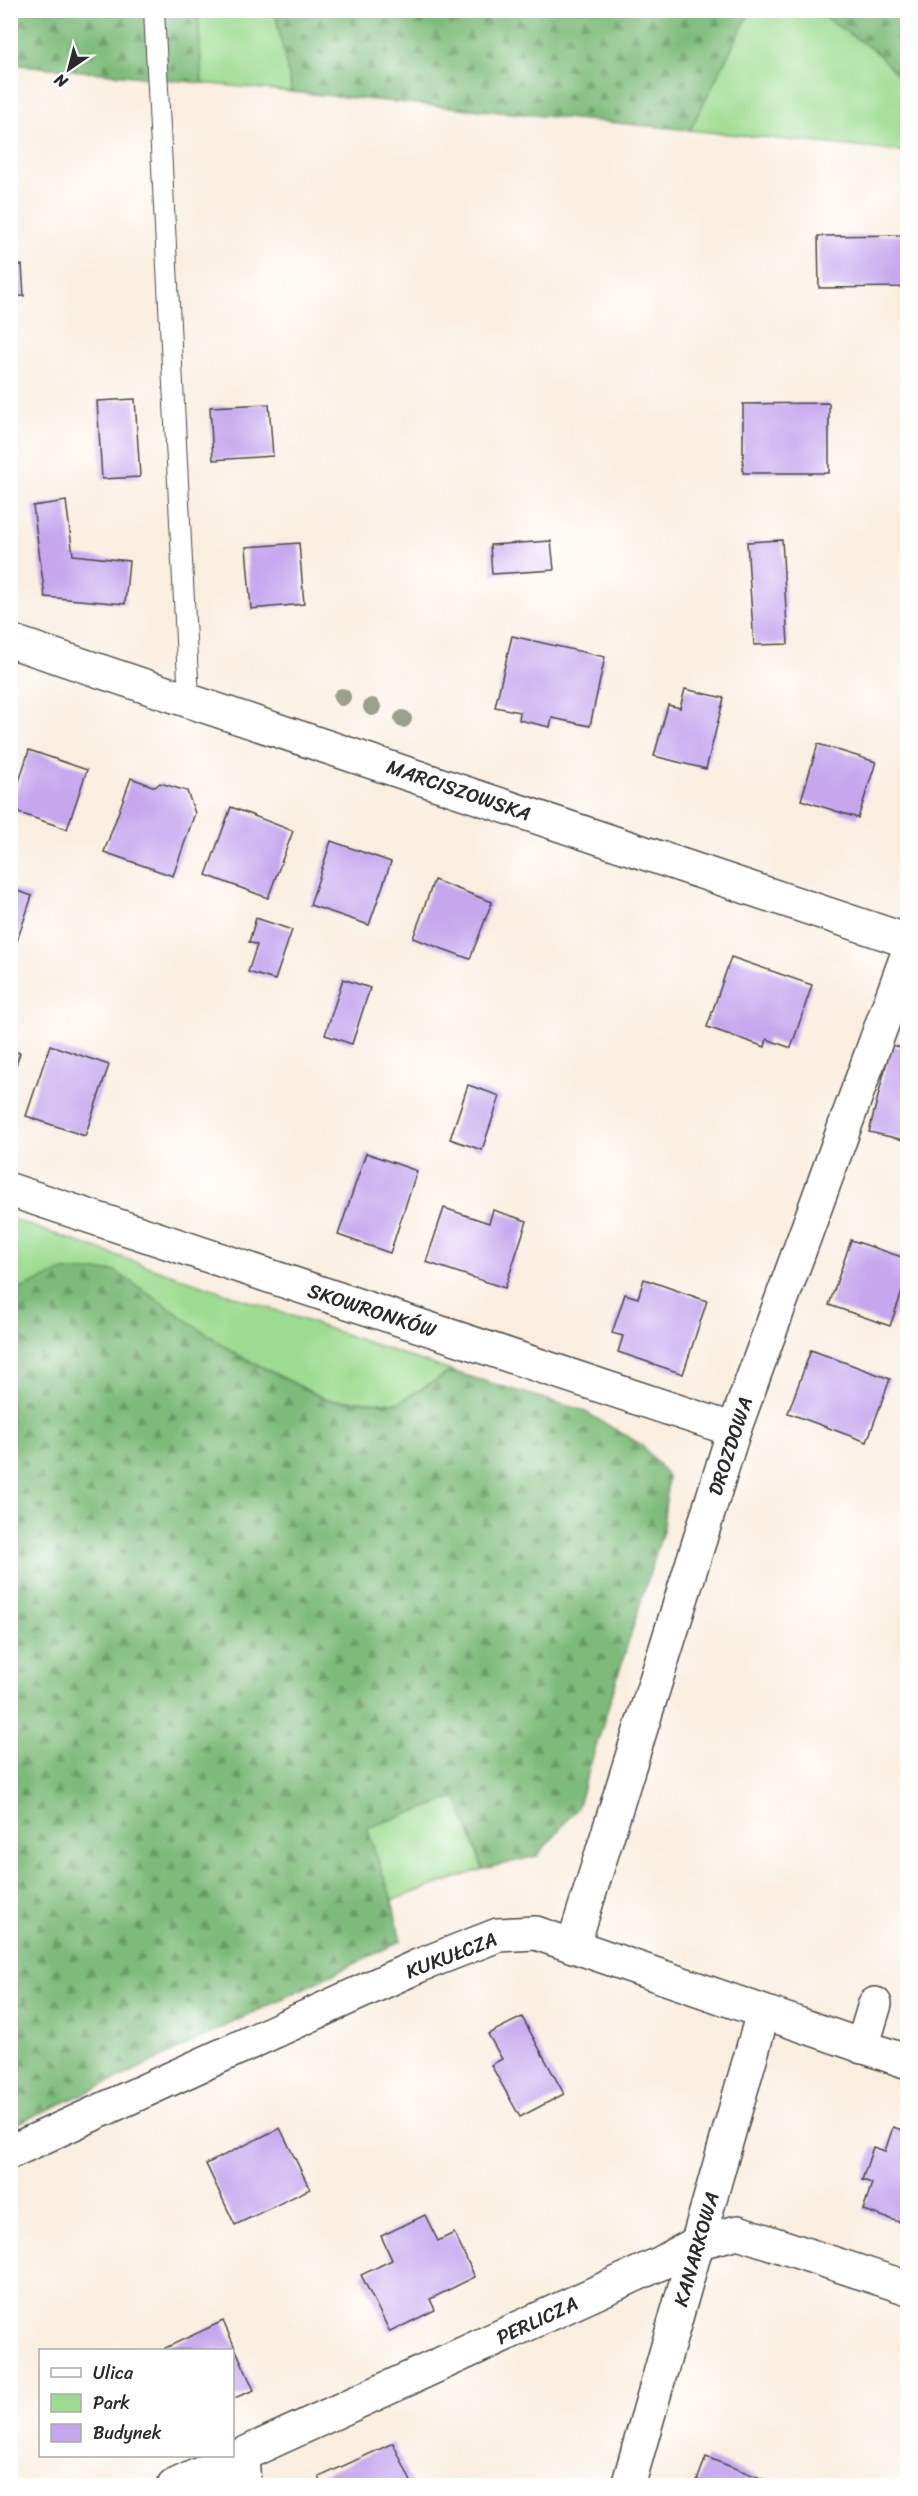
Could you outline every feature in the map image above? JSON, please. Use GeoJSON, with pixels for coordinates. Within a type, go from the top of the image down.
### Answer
{"type":"FeatureCollection","features":[{"type":"Feature","properties":{"kind":"street","name":"MARCISZOWSKA"},"geometry":{"type":"LineString","coordinates":[[10,641],[908,941]]}},
{"type":"Feature","properties":{"kind":"street","name":"DROZDOWA"},"geometry":{"type":"LineString","coordinates":[[573,1946],[734,1430],[908,952]]}},
{"type":"Feature","properties":{"kind":"street","name":"SKOWRONKÓW"},"geometry":{"type":"LineString","coordinates":[[10,1190],[734,1430]]}},
{"type":"Feature","properties":{"kind":"street","name":"KUKUŁCZA"},"geometry":{"type":"LineString","coordinates":[[10,2152],[407,1971],[498,1935],[536,1933],[908,2062]]}},
{"type":"Feature","properties":{"kind":"street"},"geometry":{"type":"LineString","coordinates":[[862,2046],[875,2004]]}},
{"type":"Feature","properties":{"kind":"street","name":"KANARKOWA"},"geometry":{"type":"LineString","coordinates":[[628,2486],[763,2013]]}},
{"type":"Feature","properties":{"kind":"street","name":"PERLICZA"},"geometry":{"type":"LineString","coordinates":[[174,2486],[243,2470],[699,2242],[738,2232],[908,2288]]}},
{"type":"Feature","properties":{"kind":"lane"},"geometry":{"type":"LineString","coordinates":[[154,10],[189,699]]}},
{"type":"Feature","properties":{"kind":"green space"},"geometry":{"type":"Polygon","coordinates":[[[275,10],[783,11],[749,14],[690,130],[292,92],[275,10]]]}},
{"type":"Feature","properties":{"kind":"green space"},"geometry":{"type":"Polygon","coordinates":[[[10,11],[198,11],[202,83],[11,64],[10,11]]]}},
{"type":"Feature","properties":{"kind":"green space"},"geometry":{"type":"Polygon","coordinates":[[[198,11],[275,11],[292,92],[202,83],[198,11]]]}},
{"type":"Feature","properties":{"kind":"green space"},"geometry":{"type":"Polygon","coordinates":[[[815,11],[875,51],[907,85],[907,152],[690,130],[749,13],[815,11]]]}},
{"type":"Feature","properties":{"kind":"green space"},"geometry":{"type":"Polygon","coordinates":[[[815,11],[907,11],[907,85],[875,51],[815,11]]]}},
{"type":"Feature","properties":{"kind":"green space"},"geometry":{"type":"Polygon","coordinates":[[[11,1219],[451,1371],[398,1403],[327,1400],[238,1355],[11,1293],[11,1219]]]}},
{"type":"Feature","properties":{"kind":"green space"},"geometry":{"type":"Polygon","coordinates":[[[62,1271],[115,1271],[238,1355],[327,1400],[398,1403],[451,1371],[582,1410],[642,1445],[668,1476],[663,1530],[577,1808],[537,1856],[483,1869],[457,1797],[367,1828],[392,1900],[401,1941],[123,2076],[11,2126],[11,1293],[62,1271]]]}},
{"type":"Feature","properties":{"kind":"green space"},"geometry":{"type":"Polygon","coordinates":[[[457,1797],[483,1869],[392,1900],[366,1828],[457,1797]]]}},
{"type":"Feature","properties":{"kind":"building"},"geometry":{"type":"Polygon","coordinates":[[[908,235],[908,287],[819,288],[818,236],[908,235]]]}},
{"type":"Feature","properties":{"kind":"building"},"geometry":{"type":"Polygon","coordinates":[[[22,265],[24,296],[10,297],[10,266],[22,265]]]}},
{"type":"Feature","properties":{"kind":"building"},"geometry":{"type":"Polygon","coordinates":[[[135,399],[140,477],[102,479],[97,401],[135,399]]]}},
{"type":"Feature","properties":{"kind":"building"},"geometry":{"type":"Polygon","coordinates":[[[829,403],[829,473],[743,473],[743,404],[829,403]]]}},
{"type":"Feature","properties":{"kind":"building"},"geometry":{"type":"Polygon","coordinates":[[[269,404],[273,456],[213,460],[210,407],[269,404]]]}},
{"type":"Feature","properties":{"kind":"building"},"geometry":{"type":"Polygon","coordinates":[[[66,501],[73,555],[129,561],[125,604],[45,597],[33,506],[66,501]]]}},
{"type":"Feature","properties":{"kind":"building"},"geometry":{"type":"Polygon","coordinates":[[[782,540],[788,644],[754,645],[747,542],[782,540]]]}},
{"type":"Feature","properties":{"kind":"building"},"geometry":{"type":"Polygon","coordinates":[[[551,541],[554,570],[492,574],[490,545],[551,541]]]}},
{"type":"Feature","properties":{"kind":"building"},"geometry":{"type":"Polygon","coordinates":[[[299,543],[304,604],[251,609],[246,547],[299,543]]]}},
{"type":"Feature","properties":{"kind":"building"},"geometry":{"type":"Polygon","coordinates":[[[512,636],[605,657],[590,726],[552,718],[550,727],[519,720],[520,712],[495,707],[512,636]]]}},
{"type":"Feature","properties":{"kind":"building"},"geometry":{"type":"Polygon","coordinates":[[[685,689],[724,698],[706,769],[654,756],[668,705],[680,708],[685,689]]]}},
{"type":"Feature","properties":{"kind":"building"},"geometry":{"type":"Polygon","coordinates":[[[818,744],[876,762],[858,818],[801,800],[818,744]]]}},
{"type":"Feature","properties":{"kind":"building"},"geometry":{"type":"Polygon","coordinates":[[[29,750],[87,770],[67,829],[10,810],[29,750]]]}},
{"type":"Feature","properties":{"kind":"building"},"geometry":{"type":"Polygon","coordinates":[[[131,778],[155,787],[160,783],[187,791],[195,813],[173,876],[104,852],[131,778]]]}},
{"type":"Feature","properties":{"kind":"building"},"geometry":{"type":"Polygon","coordinates":[[[231,807],[293,831],[268,898],[206,875],[231,807]]]}},
{"type":"Feature","properties":{"kind":"building"},"geometry":{"type":"Polygon","coordinates":[[[331,841],[391,862],[369,925],[310,905],[331,841]]]}},
{"type":"Feature","properties":{"kind":"building"},"geometry":{"type":"Polygon","coordinates":[[[434,880],[492,902],[470,959],[413,938],[434,880]]]}},
{"type":"Feature","properties":{"kind":"building"},"geometry":{"type":"Polygon","coordinates":[[[10,888],[32,896],[11,959],[10,959],[10,888]]]}},
{"type":"Feature","properties":{"kind":"building"},"geometry":{"type":"Polygon","coordinates":[[[256,918],[292,930],[275,980],[248,972],[257,945],[249,942],[256,918]]]}},
{"type":"Feature","properties":{"kind":"building"},"geometry":{"type":"Polygon","coordinates":[[[731,957],[812,985],[791,1048],[767,1039],[765,1047],[707,1027],[731,957]]]}},
{"type":"Feature","properties":{"kind":"building"},"geometry":{"type":"Polygon","coordinates":[[[343,979],[370,988],[352,1044],[325,1035],[343,979]]]}},
{"type":"Feature","properties":{"kind":"building"},"geometry":{"type":"Polygon","coordinates":[[[50,1045],[109,1065],[85,1136],[26,1116],[50,1045]]]}},
{"type":"Feature","properties":{"kind":"building"},"geometry":{"type":"Polygon","coordinates":[[[891,1045],[908,1049],[908,1141],[869,1132],[891,1045]]]}},
{"type":"Feature","properties":{"kind":"building"},"geometry":{"type":"Polygon","coordinates":[[[10,1050],[20,1053],[11,1079],[10,1079],[10,1050]]]}},
{"type":"Feature","properties":{"kind":"building"},"geometry":{"type":"Polygon","coordinates":[[[468,1085],[500,1096],[482,1150],[450,1139],[468,1085]]]}},
{"type":"Feature","properties":{"kind":"building"},"geometry":{"type":"Polygon","coordinates":[[[366,1153],[417,1171],[390,1253],[338,1235],[366,1153]]]}},
{"type":"Feature","properties":{"kind":"building"},"geometry":{"type":"Polygon","coordinates":[[[444,1208],[489,1223],[493,1210],[527,1221],[505,1288],[426,1262],[444,1208]]]}},
{"type":"Feature","properties":{"kind":"building"},"geometry":{"type":"Polygon","coordinates":[[[851,1240],[908,1259],[908,1275],[890,1326],[829,1305],[851,1240]]]}},
{"type":"Feature","properties":{"kind":"building"},"geometry":{"type":"Polygon","coordinates":[[[644,1279],[707,1301],[683,1374],[618,1352],[623,1336],[612,1333],[625,1294],[638,1298],[644,1279]]]}},
{"type":"Feature","properties":{"kind":"building"},"geometry":{"type":"Polygon","coordinates":[[[811,1350],[890,1379],[867,1442],[788,1413],[811,1350]]]}},
{"type":"Feature","properties":{"kind":"building"},"geometry":{"type":"Polygon","coordinates":[[[522,2017],[564,2094],[520,2117],[491,2065],[502,2059],[488,2034],[522,2017]]]}},
{"type":"Feature","properties":{"kind":"building"},"geometry":{"type":"Polygon","coordinates":[[[893,2127],[908,2132],[908,2225],[863,2210],[872,2183],[862,2180],[873,2147],[885,2151],[893,2127]]]}},
{"type":"Feature","properties":{"kind":"building"},"geometry":{"type":"Polygon","coordinates":[[[280,2128],[310,2189],[235,2225],[206,2164],[280,2128]]]}},
{"type":"Feature","properties":{"kind":"building"},"geometry":{"type":"Polygon","coordinates":[[[425,2215],[438,2241],[454,2233],[475,2277],[430,2299],[435,2310],[390,2332],[361,2275],[392,2260],[381,2236],[425,2215]]]}},
{"type":"Feature","properties":{"kind":"building"},"geometry":{"type":"Polygon","coordinates":[[[223,2321],[254,2390],[234,2398],[234,2349],[165,2348],[223,2321]]]}},
{"type":"Feature","properties":{"kind":"building"},"geometry":{"type":"Polygon","coordinates":[[[393,2443],[413,2486],[323,2486],[319,2477],[393,2443]]]}},
{"type":"Feature","properties":{"kind":"building"},"geometry":{"type":"Polygon","coordinates":[[[706,2457],[768,2481],[767,2486],[695,2486],[706,2457]]]}}]}
